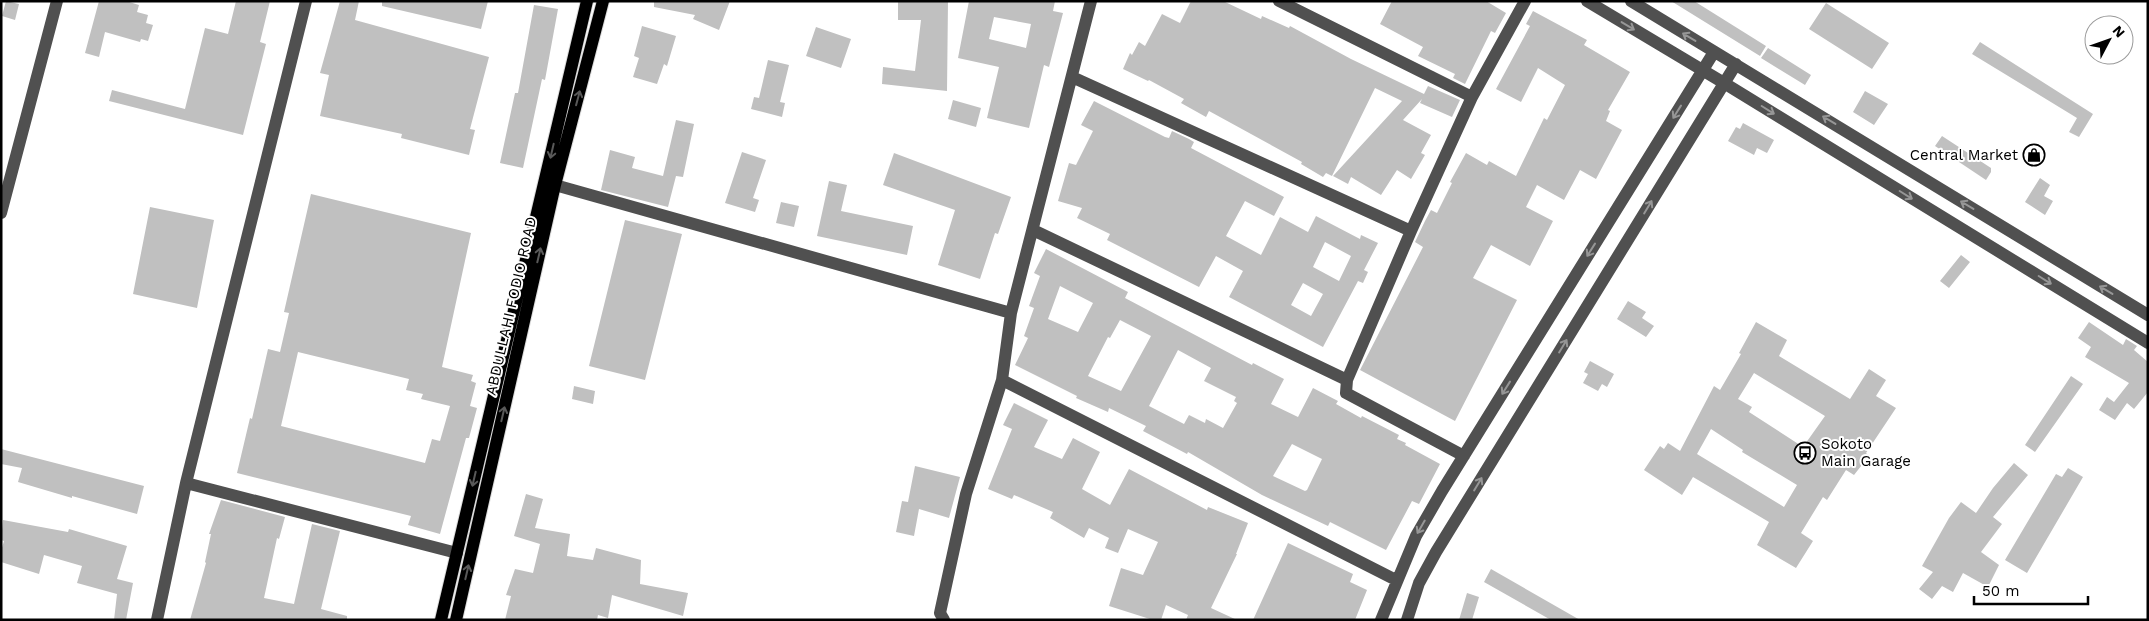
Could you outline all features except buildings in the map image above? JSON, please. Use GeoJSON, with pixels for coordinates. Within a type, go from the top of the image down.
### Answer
{"type":"FeatureCollection","features":[{"type":"Feature","properties":{"kind":"main road","name":"ABDULLAHI FODIO ROAD"},"geometry":{"type":"LineString","coordinates":[[441,620],[587,1]]}},
{"type":"Feature","properties":{"kind":"main road","name":"ABDULLAHI FODIO ROAD"},"geometry":{"type":"LineString","coordinates":[[456,620],[555,185],[603,1]]}},
{"type":"Feature","properties":{"kind":"street"},"geometry":{"type":"LineString","coordinates":[[2,209],[57,1]]}},
{"type":"Feature","properties":{"kind":"street"},"geometry":{"type":"LineString","coordinates":[[157,620],[186,483],[306,1]]}},
{"type":"Feature","properties":{"kind":"street"},"geometry":{"type":"LineString","coordinates":[[940,618],[966,494],[1002,380],[1011,313],[1091,1]]}},
{"type":"Feature","properties":{"kind":"street"},"geometry":{"type":"LineString","coordinates":[[1281,1],[1472,97]]}},
{"type":"Feature","properties":{"kind":"street"},"geometry":{"type":"LineString","coordinates":[[1464,456],[1346,393],[1347,380],[1411,231],[1472,97],[1525,1]]}},
{"type":"Feature","properties":{"kind":"street"},"geometry":{"type":"LineString","coordinates":[[1586,1],[1724,83],[2148,343]]}},
{"type":"Feature","properties":{"kind":"street"},"geometry":{"type":"LineString","coordinates":[[1631,1],[2148,315]]}},
{"type":"Feature","properties":{"kind":"street"},"geometry":{"type":"LineString","coordinates":[[1381,620],[1396,580],[1416,536],[1714,52]]}},
{"type":"Feature","properties":{"kind":"street"},"geometry":{"type":"LineString","coordinates":[[1407,620],[1419,583],[1436,552],[1736,64]]}},
{"type":"Feature","properties":{"kind":"street"},"geometry":{"type":"LineString","coordinates":[[1072,76],[1411,231]]}},
{"type":"Feature","properties":{"kind":"street"},"geometry":{"type":"LineString","coordinates":[[555,185],[1011,313]]}},
{"type":"Feature","properties":{"kind":"street"},"geometry":{"type":"LineString","coordinates":[[1033,230],[1347,380]]}},
{"type":"Feature","properties":{"kind":"street"},"geometry":{"type":"LineString","coordinates":[[1002,380],[1396,580]]}},
{"type":"Feature","properties":{"kind":"street"},"geometry":{"type":"LineString","coordinates":[[186,483],[457,553]]}},
{"type":"Feature","properties":{"kind":"place","name":"Central Market"},"geometry":{"type":"Point","coordinates":[2034,155]}},
{"type":"Feature","properties":{"kind":"place","name":"Sokoto Main Garage"},"geometry":{"type":"Point","coordinates":[1805,453]}}]}
